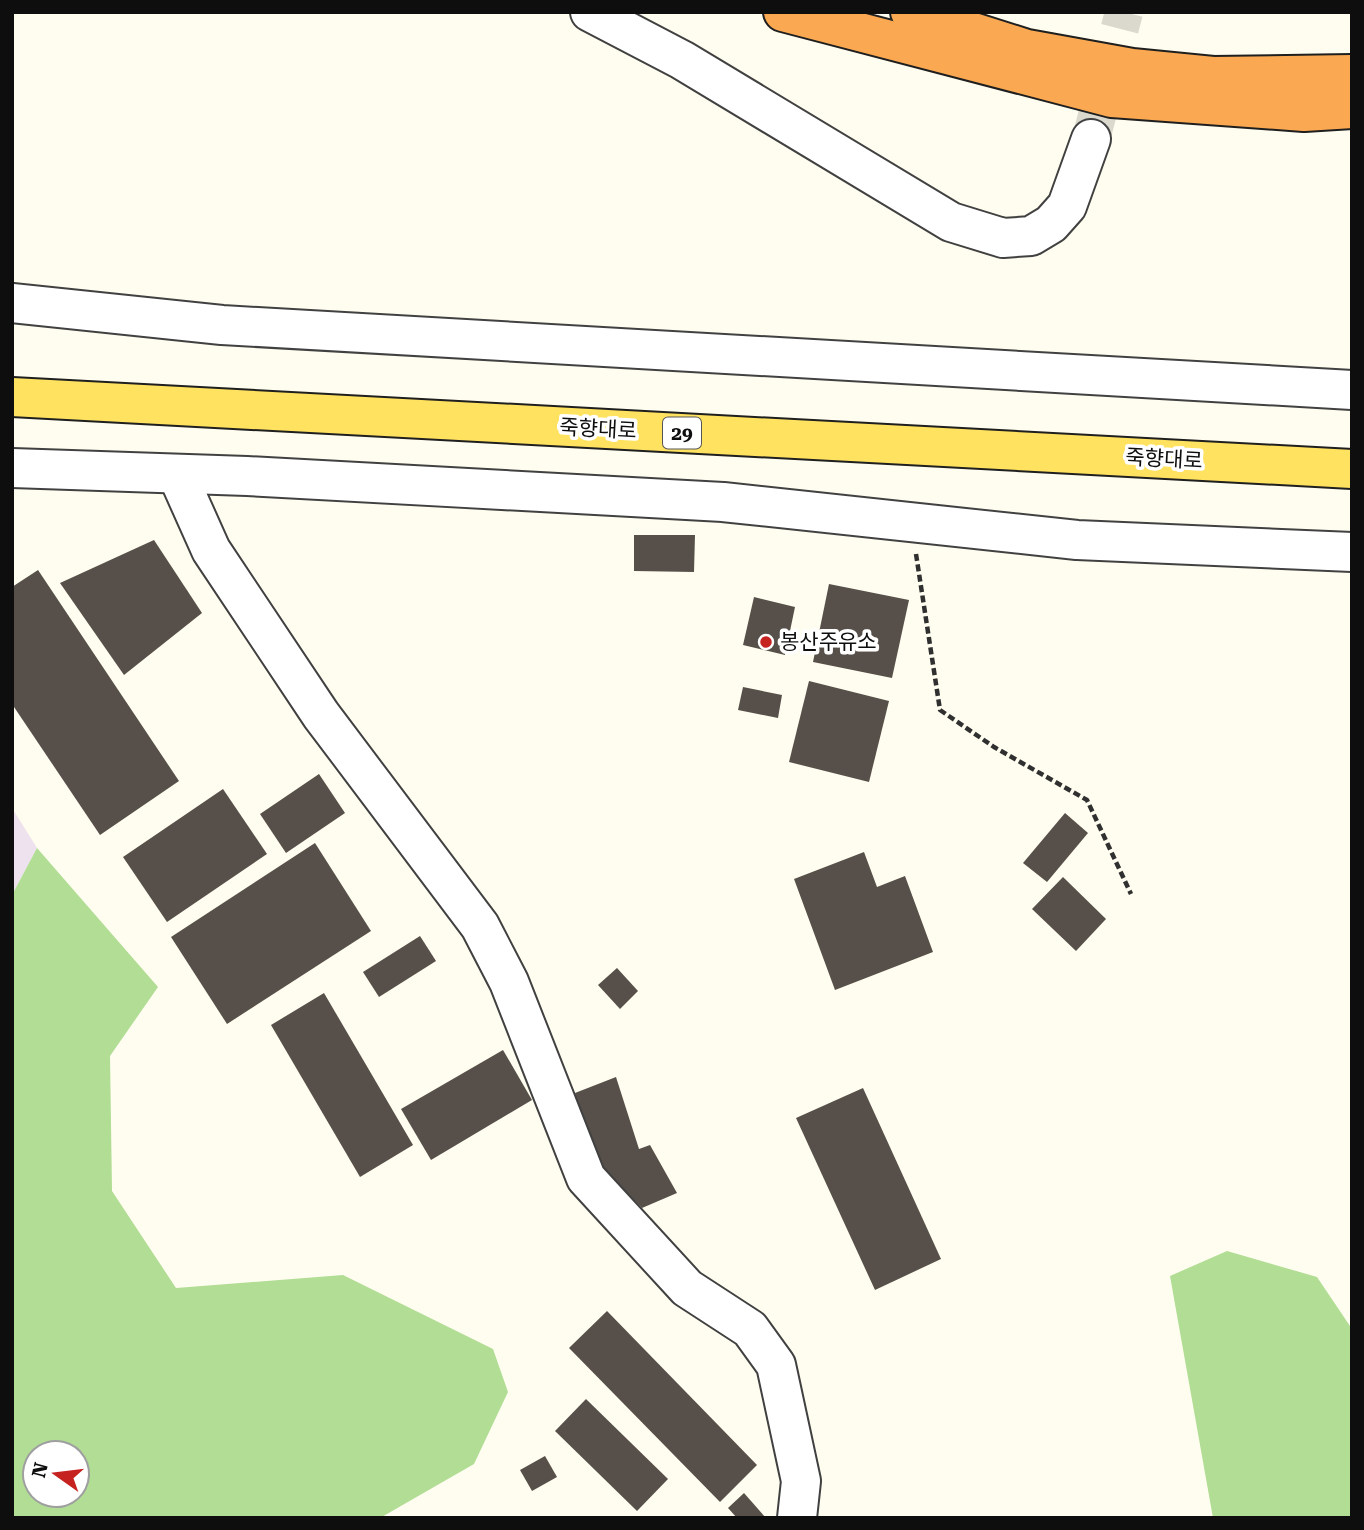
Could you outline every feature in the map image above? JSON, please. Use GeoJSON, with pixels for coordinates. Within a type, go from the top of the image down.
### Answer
{"type":"FeatureCollection","features":[{"type":"Feature","properties":{"kind":"highway"},"geometry":{"type":"LineString","coordinates":[[783,12],[1112,98],[1304,113],[1352,109]]}},
{"type":"Feature","properties":{"kind":"highway"},"geometry":{"type":"LineString","coordinates":[[910,12],[1027,49],[1132,68],[1213,76],[1352,74]]}},
{"type":"Feature","properties":{"kind":"main road","name":"죽향대로"},"geometry":{"type":"LineString","coordinates":[[12,397],[1352,469]]}},
{"type":"Feature","properties":{"kind":"street"},"geometry":{"type":"LineString","coordinates":[[590,12],[682,60],[951,222],[1003,237],[1031,236],[1051,224],[1067,206],[1091,139]]}},
{"type":"Feature","properties":{"kind":"street"},"geometry":{"type":"LineString","coordinates":[[12,303],[222,325],[1352,390]]}},
{"type":"Feature","properties":{"kind":"street"},"geometry":{"type":"LineString","coordinates":[[12,468],[723,502],[1077,540],[1352,552]]}},
{"type":"Feature","properties":{"kind":"street"},"geometry":{"type":"LineString","coordinates":[[177,474],[211,550],[273,638],[321,715],[480,926],[509,982],[557,1110],[586,1178],[687,1288],[750,1329],[776,1365],[801,1481],[797,1518]]}},
{"type":"Feature","properties":{"kind":"path"},"geometry":{"type":"LineString","coordinates":[[910,522],[940,710],[994,747],[1087,800],[1131,894]]}},
{"type":"Feature","properties":{"kind":"shaded area"},"geometry":{"type":"Polygon","coordinates":[[[12,808],[37,848],[12,895],[12,808]]]}},
{"type":"Feature","properties":{"kind":"green space"},"geometry":{"type":"Polygon","coordinates":[[[37,848],[158,987],[110,1056],[112,1191],[176,1288],[343,1275],[493,1349],[508,1392],[474,1464],[380,1518],[12,1518],[12,895],[37,848]]]}},
{"type":"Feature","properties":{"kind":"green space"},"geometry":{"type":"Polygon","coordinates":[[[1227,1251],[1317,1277],[1352,1329],[1352,1518],[1213,1518],[1170,1276],[1227,1251]]]}},
{"type":"Feature","properties":{"kind":"building"},"geometry":{"type":"Polygon","coordinates":[[[634,535],[695,535],[694,572],[634,571],[634,535]]]}},
{"type":"Feature","properties":{"kind":"building"},"geometry":{"type":"Polygon","coordinates":[[[154,540],[202,613],[124,675],[60,583],[154,540]]]}},
{"type":"Feature","properties":{"kind":"building"},"geometry":{"type":"Polygon","coordinates":[[[38,570],[179,781],[100,835],[12,704],[12,587],[38,570]]]}},
{"type":"Feature","properties":{"kind":"building"},"geometry":{"type":"Polygon","coordinates":[[[829,584],[909,600],[892,678],[813,662],[829,584]]]}},
{"type":"Feature","properties":{"kind":"building"},"geometry":{"type":"Polygon","coordinates":[[[754,597],[795,607],[785,655],[743,645],[754,597]]]}},
{"type":"Feature","properties":{"kind":"building"},"geometry":{"type":"Polygon","coordinates":[[[809,681],[889,701],[869,782],[789,762],[809,681]]]}},
{"type":"Feature","properties":{"kind":"building"},"geometry":{"type":"Polygon","coordinates":[[[743,687],[782,695],[778,718],[738,710],[743,687]]]}},
{"type":"Feature","properties":{"kind":"building"},"geometry":{"type":"Polygon","coordinates":[[[319,774],[345,813],[286,853],[260,814],[319,774]]]}},
{"type":"Feature","properties":{"kind":"building"},"geometry":{"type":"Polygon","coordinates":[[[223,789],[267,854],[167,922],[123,857],[223,789]]]}},
{"type":"Feature","properties":{"kind":"building"},"geometry":{"type":"Polygon","coordinates":[[[1065,813],[1088,833],[1047,882],[1023,863],[1065,813]]]}},
{"type":"Feature","properties":{"kind":"building"},"geometry":{"type":"Polygon","coordinates":[[[315,843],[371,931],[227,1024],[171,937],[315,843]]]}},
{"type":"Feature","properties":{"kind":"building"},"geometry":{"type":"Polygon","coordinates":[[[864,852],[877,887],[905,876],[933,952],[835,990],[794,879],[864,852]]]}},
{"type":"Feature","properties":{"kind":"building"},"geometry":{"type":"Polygon","coordinates":[[[1063,877],[1106,919],[1076,951],[1032,909],[1063,877]]]}},
{"type":"Feature","properties":{"kind":"building"},"geometry":{"type":"Polygon","coordinates":[[[420,936],[436,961],[379,997],[363,972],[420,936]]]}},
{"type":"Feature","properties":{"kind":"building"},"geometry":{"type":"Polygon","coordinates":[[[617,968],[638,991],[620,1009],[598,985],[617,968]]]}},
{"type":"Feature","properties":{"kind":"building"},"geometry":{"type":"Polygon","coordinates":[[[324,993],[413,1145],[360,1177],[271,1025],[324,993]]]}},
{"type":"Feature","properties":{"kind":"building"},"geometry":{"type":"Polygon","coordinates":[[[503,1050],[532,1100],[431,1160],[401,1109],[503,1050]]]}},
{"type":"Feature","properties":{"kind":"building"},"geometry":{"type":"Polygon","coordinates":[[[616,1077],[639,1149],[650,1145],[677,1193],[642,1208],[606,1171],[583,1135],[575,1093],[616,1077]]]}},
{"type":"Feature","properties":{"kind":"building"},"geometry":{"type":"Polygon","coordinates":[[[863,1088],[941,1259],[875,1290],[796,1118],[863,1088]]]}},
{"type":"Feature","properties":{"kind":"building"},"geometry":{"type":"Polygon","coordinates":[[[607,1311],[757,1465],[720,1502],[569,1348],[607,1311]]]}},
{"type":"Feature","properties":{"kind":"building"},"geometry":{"type":"Polygon","coordinates":[[[586,1399],[668,1479],[637,1511],[555,1431],[586,1399]]]}},
{"type":"Feature","properties":{"kind":"building"},"geometry":{"type":"Polygon","coordinates":[[[545,1456],[557,1477],[532,1491],[520,1470],[545,1456]]]}},
{"type":"Feature","properties":{"kind":"building"},"geometry":{"type":"Polygon","coordinates":[[[744,1493],[766,1518],[737,1518],[728,1508],[744,1493]]]}},
{"type":"Feature","properties":{"kind":"tunnel"},"geometry":{"type":"LineString","coordinates":[[1091,139],[1124,12]]}},
{"type":"Feature","properties":{"kind":"place","name":"봉산주유소"},"geometry":{"type":"Point","coordinates":[766,642]}}]}
